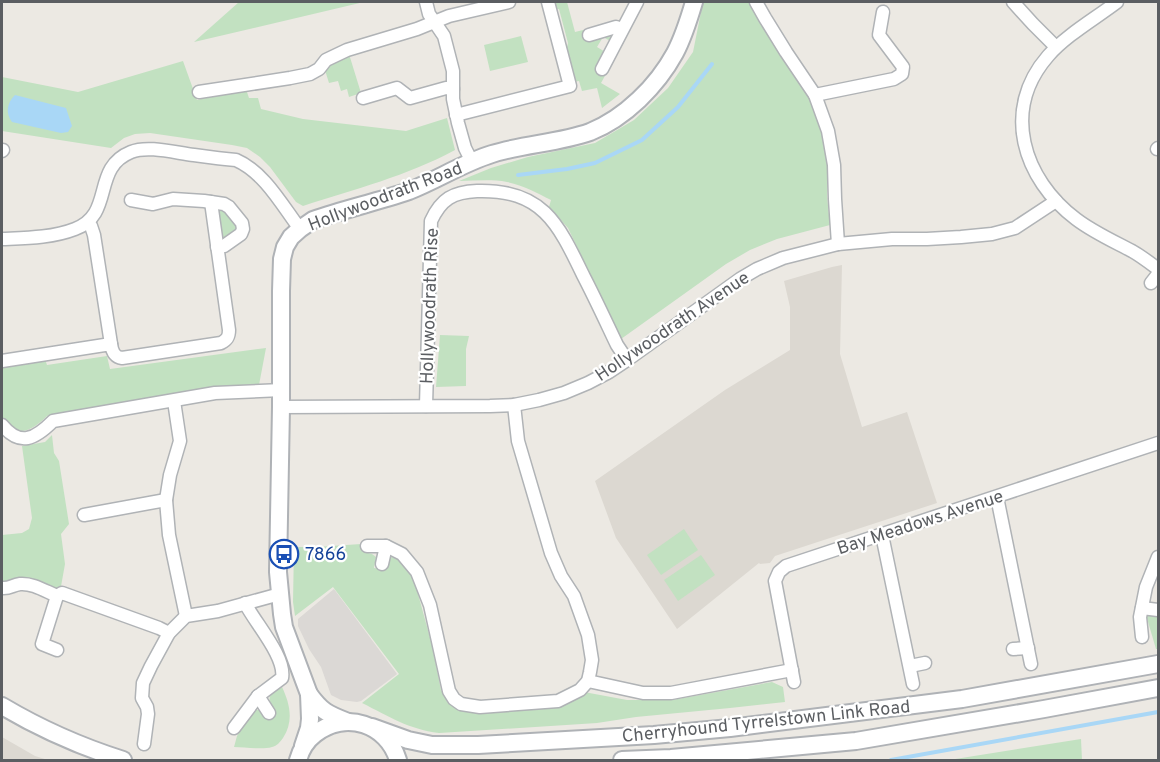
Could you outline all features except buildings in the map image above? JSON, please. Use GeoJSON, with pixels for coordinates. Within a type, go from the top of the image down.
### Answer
{"type":"FeatureCollection","features":[{"type":"Feature","properties":{"kind":"street"},"geometry":{"type":"LineString","coordinates":[[426,2],[429,14],[444,36],[453,71],[453,99],[456,115],[472,162]]}},
{"type":"Feature","properties":{"kind":"street"},"geometry":{"type":"LineString","coordinates":[[199,92],[310,74],[333,56],[448,16],[509,2]]}},
{"type":"Feature","properties":{"kind":"street"},"geometry":{"type":"LineString","coordinates":[[456,115],[570,86],[548,2]]}},
{"type":"Feature","properties":{"kind":"street"},"geometry":{"type":"LineString","coordinates":[[602,69],[637,2]]}},
{"type":"Feature","properties":{"kind":"street","name":"Hollywoodrath Road"},"geometry":{"type":"LineString","coordinates":[[348,722],[326,713],[309,694],[284,627],[278,572],[278,544],[282,259],[285,247],[291,237],[313,220],[409,190],[490,154],[570,137],[607,124],[622,114],[656,80],[674,53],[688,24],[694,2]]}},
{"type":"Feature","properties":{"kind":"street"},"geometry":{"type":"LineString","coordinates":[[756,2],[815,95],[828,131],[834,165],[838,244]]}},
{"type":"Feature","properties":{"kind":"street"},"geometry":{"type":"LineString","coordinates":[[1013,2],[1056,47]]}},
{"type":"Feature","properties":{"kind":"street"},"geometry":{"type":"LineString","coordinates":[[1116,2],[1056,47],[1035,75],[1027,90],[1022,110],[1023,134],[1029,159],[1042,183],[1056,201],[1075,219],[1135,252],[1158,269]]}},
{"type":"Feature","properties":{"kind":"street"},"geometry":{"type":"LineString","coordinates":[[815,95],[894,79],[903,74],[903,67],[879,35],[883,12]]}},
{"type":"Feature","properties":{"kind":"street"},"geometry":{"type":"LineString","coordinates":[[589,35],[616,27],[622,30]]}},
{"type":"Feature","properties":{"kind":"street"},"geometry":{"type":"LineString","coordinates":[[363,98],[397,88],[410,98],[446,88],[453,89]]}},
{"type":"Feature","properties":{"kind":"street"},"geometry":{"type":"LineString","coordinates":[[2,239],[59,233],[76,229],[88,222],[100,203],[105,178],[111,166],[132,151],[147,148],[236,160],[245,164],[264,181],[300,229]]}},
{"type":"Feature","properties":{"kind":"street","name":"Hollywoodrath Rise"},"geometry":{"type":"LineString","coordinates":[[426,406],[431,221],[436,210],[444,201],[455,194],[467,191],[508,193],[543,210],[554,222],[567,243],[617,345],[627,360]]}},
{"type":"Feature","properties":{"kind":"street"},"geometry":{"type":"LineString","coordinates":[[130,200],[153,204],[172,199],[211,202],[229,207],[242,223],[242,234],[224,246],[217,247]]}},
{"type":"Feature","properties":{"kind":"street","name":"Hollywoodrath Avenue"},"geometry":{"type":"LineString","coordinates":[[2,425],[10,434],[26,439],[39,434],[53,421],[215,393],[426,406],[514,405],[564,393],[609,372],[740,279],[783,258],[838,244],[992,234],[1015,228],[1056,201]]}},
{"type":"Feature","properties":{"kind":"street"},"geometry":{"type":"LineString","coordinates":[[88,222],[94,235],[111,344],[118,358],[221,343],[229,336],[229,330],[211,202]]}},
{"type":"Feature","properties":{"kind":"street"},"geometry":{"type":"LineString","coordinates":[[2,361],[111,344]]}},
{"type":"Feature","properties":{"kind":"street"},"geometry":{"type":"LineString","coordinates":[[174,401],[180,441],[170,475],[166,500],[169,535],[186,616]]}},
{"type":"Feature","properties":{"kind":"street"},"geometry":{"type":"LineString","coordinates":[[367,546],[386,546],[402,554],[417,572],[430,605],[449,692],[461,704],[480,707],[558,701],[580,690],[588,681],[592,660],[588,635],[574,596],[561,576],[551,553],[518,441],[514,405]]}},
{"type":"Feature","properties":{"kind":"street","name":"Bay Meadows Avenue"},"geometry":{"type":"LineString","coordinates":[[588,681],[643,693],[671,693],[793,676],[775,581],[779,572],[786,566],[1158,442]]}},
{"type":"Feature","properties":{"kind":"street"},"geometry":{"type":"LineString","coordinates":[[997,497],[1031,664]]}},
{"type":"Feature","properties":{"kind":"street"},"geometry":{"type":"LineString","coordinates":[[84,515],[166,500]]}},
{"type":"Feature","properties":{"kind":"street"},"geometry":{"type":"LineString","coordinates":[[882,535],[913,684]]}},
{"type":"Feature","properties":{"kind":"street"},"geometry":{"type":"LineString","coordinates":[[382,564],[386,546]]}},
{"type":"Feature","properties":{"kind":"street"},"geometry":{"type":"LineString","coordinates":[[1142,637],[1140,617],[1146,587],[1158,556]]}},
{"type":"Feature","properties":{"kind":"street"},"geometry":{"type":"LineString","coordinates":[[2,588],[9,589],[17,584],[26,584],[57,596]]}},
{"type":"Feature","properties":{"kind":"street"},"geometry":{"type":"LineString","coordinates":[[57,650],[42,644],[57,596],[62,593],[170,633]]}},
{"type":"Feature","properties":{"kind":"street"},"geometry":{"type":"LineString","coordinates":[[144,744],[148,714],[142,698],[143,683],[170,633],[186,616],[218,611],[280,594]]}},
{"type":"Feature","properties":{"kind":"street"},"geometry":{"type":"LineString","coordinates":[[234,728],[258,696],[282,678],[283,671],[276,653],[246,603]]}},
{"type":"Feature","properties":{"kind":"street"},"geometry":{"type":"LineString","coordinates":[[1142,608],[1158,610]]}},
{"type":"Feature","properties":{"kind":"street"},"geometry":{"type":"LineString","coordinates":[[1014,649],[1028,648]]}},
{"type":"Feature","properties":{"kind":"street"},"geometry":{"type":"LineString","coordinates":[[910,666],[925,663]]}},
{"type":"Feature","properties":{"kind":"street","name":"Cherryhound Tyrrelstown Link Road"},"geometry":{"type":"LineString","coordinates":[[348,722],[356,722],[408,740],[432,745],[478,745],[654,735],[751,726],[962,699],[1158,664]]}},
{"type":"Feature","properties":{"kind":"street","name":"Cherryhound Tyrrelstown Link Road"},"geometry":{"type":"LineString","coordinates":[[622,760],[670,758],[856,741],[1158,688]]}},
{"type":"Feature","properties":{"kind":"street","name":"Hollywoodrath Road"},"geometry":{"type":"LineString","coordinates":[[297,755],[309,728],[309,694]]}},
{"type":"Feature","properties":{"kind":"street"},"geometry":{"type":"LineString","coordinates":[[258,696],[268,713]]}},
{"type":"Feature","properties":{"kind":"street"},"geometry":{"type":"LineString","coordinates":[[2,706],[26,720],[108,756],[123,760]]}},
{"type":"Feature","properties":{"kind":"street"},"geometry":{"type":"LineString","coordinates":[[297,755],[309,739],[323,728],[339,722],[348,722]]}},
{"type":"Feature","properties":{"kind":"street"},"geometry":{"type":"LineString","coordinates":[[372,727],[386,737],[398,760]]}},
{"type":"Feature","properties":{"kind":"shaded area"},"geometry":{"type":"Polygon","coordinates":[[[842,265],[840,354],[862,427],[907,412],[937,503],[775,556],[770,563],[759,563],[677,629],[616,538],[595,481],[725,390],[790,350],[790,307],[784,281],[842,265]]]}},
{"type":"Feature","properties":{"kind":"shaded area"},"geometry":{"type":"Polygon","coordinates":[[[334,589],[397,674],[357,702],[341,700],[331,695],[321,667],[298,626],[298,619],[334,589]]]}},
{"type":"Feature","properties":{"kind":"shaded area"},"geometry":{"type":"Polygon","coordinates":[[[2,737],[35,756],[48,760],[2,760],[2,737]]]}},
{"type":"Feature","properties":{"kind":"green space"},"geometry":{"type":"Polygon","coordinates":[[[239,2],[364,2],[194,42],[239,2]]]}},
{"type":"Feature","properties":{"kind":"green space"},"geometry":{"type":"Polygon","coordinates":[[[552,2],[567,2],[575,32],[587,29],[589,37],[613,31],[612,42],[603,37],[597,47],[607,53],[598,69],[606,74],[601,83],[620,94],[602,108],[597,88],[582,91],[579,81],[573,82],[565,50],[568,43],[559,9],[555,10],[552,2]]]}},
{"type":"Feature","properties":{"kind":"green space"},"geometry":{"type":"Polygon","coordinates":[[[703,2],[751,2],[775,46],[801,82],[817,115],[825,148],[830,225],[777,239],[750,250],[726,264],[621,339],[568,228],[549,207],[551,200],[524,187],[507,182],[459,181],[528,157],[595,143],[634,120],[668,88],[693,52],[703,2]]]}},
{"type":"Feature","properties":{"kind":"green space"},"geometry":{"type":"Polygon","coordinates":[[[521,36],[528,62],[490,71],[484,45],[521,36]]]}},
{"type":"Feature","properties":{"kind":"green space"},"geometry":{"type":"Polygon","coordinates":[[[349,54],[361,93],[349,97],[347,89],[341,91],[338,81],[329,83],[324,67],[333,64],[332,60],[349,54]]]}},
{"type":"Feature","properties":{"kind":"green space"},"geometry":{"type":"Polygon","coordinates":[[[183,61],[197,100],[246,89],[249,98],[258,98],[261,109],[303,119],[406,131],[447,118],[455,150],[400,175],[303,206],[296,202],[270,167],[247,148],[150,133],[135,134],[124,138],[111,148],[2,131],[2,77],[78,92],[183,61]]]}},
{"type":"Feature","properties":{"kind":"green space"},"geometry":{"type":"Polygon","coordinates":[[[219,209],[225,211],[237,226],[237,229],[224,240],[220,240],[216,211],[219,209]]]}},
{"type":"Feature","properties":{"kind":"green space"},"geometry":{"type":"Polygon","coordinates":[[[440,335],[469,336],[466,349],[466,386],[436,387],[440,335]]]}},
{"type":"Feature","properties":{"kind":"green space"},"geometry":{"type":"Polygon","coordinates":[[[266,348],[259,385],[192,391],[47,416],[36,425],[22,431],[11,428],[2,418],[2,368],[45,359],[47,365],[107,356],[110,369],[266,348]]]}},
{"type":"Feature","properties":{"kind":"green space"},"geometry":{"type":"Polygon","coordinates":[[[52,435],[54,453],[59,461],[69,524],[61,534],[65,564],[60,592],[2,583],[2,535],[22,533],[29,529],[32,518],[22,446],[45,442],[52,435]]]}},
{"type":"Feature","properties":{"kind":"green space"},"geometry":{"type":"Polygon","coordinates":[[[684,529],[698,550],[661,575],[647,555],[684,529]]]}},
{"type":"Feature","properties":{"kind":"green space"},"geometry":{"type":"Polygon","coordinates":[[[361,544],[364,552],[376,557],[374,568],[383,569],[391,557],[407,566],[415,583],[432,645],[441,690],[448,703],[468,711],[546,707],[568,703],[584,692],[627,700],[672,700],[772,682],[783,687],[785,702],[597,723],[439,733],[408,725],[362,703],[399,674],[333,587],[295,616],[294,547],[361,544]]]}},
{"type":"Feature","properties":{"kind":"green space"},"geometry":{"type":"Polygon","coordinates":[[[701,555],[715,575],[678,601],[664,580],[701,555]]]}},
{"type":"Feature","properties":{"kind":"green space"},"geometry":{"type":"Polygon","coordinates":[[[1158,612],[1158,649],[1156,649],[1146,615],[1158,612]]]}},
{"type":"Feature","properties":{"kind":"green space"},"geometry":{"type":"Polygon","coordinates":[[[282,687],[289,706],[290,719],[281,741],[268,748],[234,747],[237,736],[254,710],[260,710],[265,718],[275,712],[270,703],[270,697],[282,687]]]}},
{"type":"Feature","properties":{"kind":"green space"},"geometry":{"type":"Polygon","coordinates":[[[1081,739],[1082,760],[949,760],[1081,739]]]}},
{"type":"Feature","properties":{"kind":"water"},"geometry":{"type":"Polygon","coordinates":[[[15,95],[66,108],[72,126],[68,132],[61,133],[12,122],[8,115],[8,108],[15,95]]]}},
{"type":"Feature","properties":{"kind":"waterway"},"geometry":{"type":"LineString","coordinates":[[518,175],[595,163],[642,140],[678,107],[712,64]]}},
{"type":"Feature","properties":{"kind":"waterway"},"geometry":{"type":"LineString","coordinates":[[891,760],[1158,712]]}},
{"type":"Feature","properties":{"kind":"place","name":"7866"},"geometry":{"type":"Point","coordinates":[284,554]}}]}
